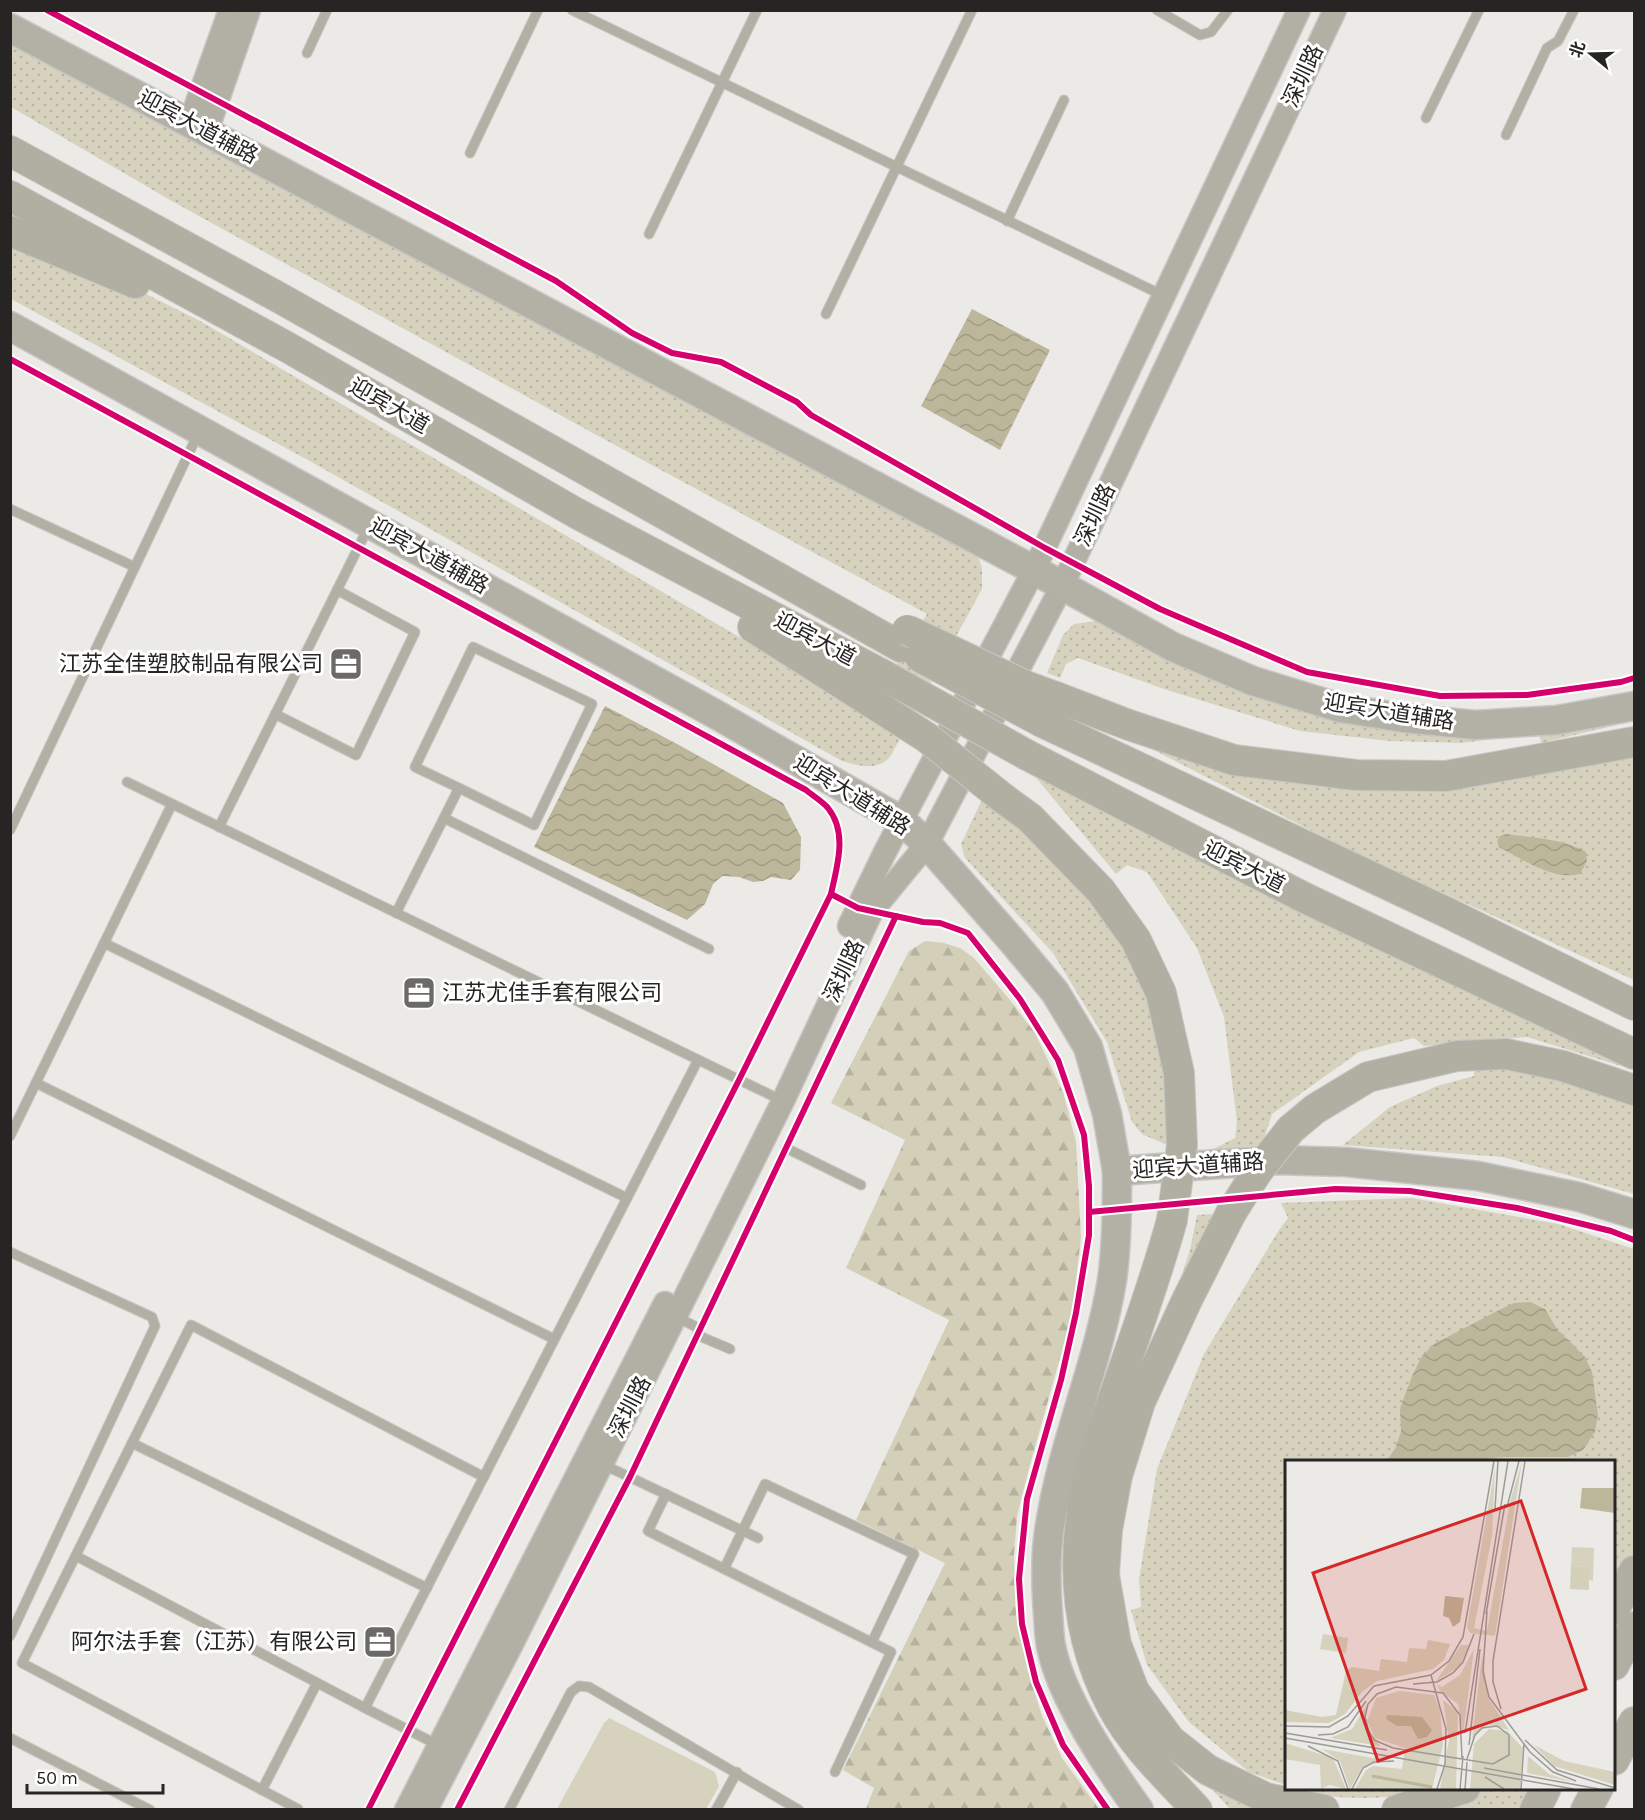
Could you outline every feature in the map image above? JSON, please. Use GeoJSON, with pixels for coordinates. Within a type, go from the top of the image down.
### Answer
{"type":"FeatureCollection","features":[{"type":"Feature","properties":{"kind":"highway"},"geometry":{"type":"LineString","coordinates":[[10,132],[279,297]]}},
{"type":"Feature","properties":{"kind":"highway","name":"迎宾大道"},"geometry":{"type":"LineString","coordinates":[[10,152],[279,297],[618,488],[904,638],[1635,1005]]}},
{"type":"Feature","properties":{"kind":"highway","name":"迎宾大道"},"geometry":{"type":"LineString","coordinates":[[10,196],[287,348],[576,513],[885,676],[1027,755],[1305,898],[1635,1054]]}},
{"type":"Feature","properties":{"kind":"highway"},"geometry":{"type":"LineString","coordinates":[[10,231],[287,348]]}},
{"type":"Feature","properties":{"kind":"highway"},"geometry":{"type":"LineString","coordinates":[[576,513],[926,737],[1030,818],[1101,891],[1136,940],[1161,993],[1179,1073],[1182,1145],[1172,1220],[1087,1487],[1078,1549],[1079,1596],[1089,1653],[1113,1708],[1133,1738],[1197,1809]]}},
{"type":"Feature","properties":{"kind":"highway"},"geometry":{"type":"LineString","coordinates":[[1049,709],[1129,725],[1234,760],[1356,775],[1446,776],[1635,742]]}},
{"type":"Feature","properties":{"kind":"highway"},"geometry":{"type":"LineString","coordinates":[[1324,1809],[1266,1798],[1208,1770],[1170,1740],[1134,1691],[1116,1644],[1104,1575],[1107,1530],[1117,1476],[1140,1402],[1187,1300],[1231,1213],[1257,1172],[1290,1129],[1315,1109],[1368,1077],[1457,1056],[1506,1054],[1563,1066],[1635,1090]]}},
{"type":"Feature","properties":{"kind":"highway"},"geometry":{"type":"LineString","coordinates":[[1615,1658],[1623,1603]]}},
{"type":"Feature","properties":{"kind":"highway"},"geometry":{"type":"LineString","coordinates":[[1615,1758],[1634,1723]]}},
{"type":"Feature","properties":{"kind":"highway"},"geometry":{"type":"LineString","coordinates":[[1397,1809],[1459,1790]]}},
{"type":"Feature","properties":{"kind":"highway"},"geometry":{"type":"LineString","coordinates":[[1535,1809],[1545,1790]]}},
{"type":"Feature","properties":{"kind":"highway"},"geometry":{"type":"LineString","coordinates":[[1586,1809],[1597,1790]]}},
{"type":"Feature","properties":{"kind":"main road","name":"迎宾大道辅路"},"geometry":{"type":"LineString","coordinates":[[10,28],[1034,570],[1173,647],[1252,681],[1341,708],[1404,718],[1475,725],[1557,720],[1635,706]]}},
{"type":"Feature","properties":{"kind":"main road","name":"迎宾大道辅路"},"geometry":{"type":"LineString","coordinates":[[10,326],[717,715],[902,821],[927,844],[1055,992],[1089,1047],[1107,1114],[1117,1171],[1278,1160],[1346,1162],[1478,1176],[1579,1197],[1635,1214]]}},
{"type":"Feature","properties":{"kind":"main road"},"geometry":{"type":"LineString","coordinates":[[1117,1171],[1112,1280],[1058,1486],[1049,1533],[1047,1586],[1051,1646],[1063,1683],[1082,1722],[1140,1809]]}},
{"type":"Feature","properties":{"kind":"street"},"geometry":{"type":"LineString","coordinates":[[199,127],[230,10]]}},
{"type":"Feature","properties":{"kind":"street"},"geometry":{"type":"LineString","coordinates":[[199,127],[249,10]]}},
{"type":"Feature","properties":{"kind":"street","name":"深圳路"},"geometry":{"type":"LineString","coordinates":[[777,1098],[858,908],[1034,570],[1299,10]]}},
{"type":"Feature","properties":{"kind":"street","name":"深圳路"},"geometry":{"type":"LineString","coordinates":[[426,1809],[447,1750],[872,911],[927,844],[1062,586],[1335,10]]}},
{"type":"Feature","properties":{"kind":"street","name":"深圳路"},"geometry":{"type":"LineString","coordinates":[[406,1809],[447,1750]]}},
{"type":"Feature","properties":{"kind":"lane"},"geometry":{"type":"LineString","coordinates":[[306,52],[327,10]]}},
{"type":"Feature","properties":{"kind":"lane"},"geometry":{"type":"LineString","coordinates":[[470,153],[538,10]]}},
{"type":"Feature","properties":{"kind":"lane"},"geometry":{"type":"LineString","coordinates":[[572,10],[1164,296]]}},
{"type":"Feature","properties":{"kind":"lane"},"geometry":{"type":"LineString","coordinates":[[649,234],[757,10]]}},
{"type":"Feature","properties":{"kind":"lane"},"geometry":{"type":"LineString","coordinates":[[826,314],[972,10]]}},
{"type":"Feature","properties":{"kind":"lane"},"geometry":{"type":"LineString","coordinates":[[1156,10],[1200,35],[1211,32],[1228,10]]}},
{"type":"Feature","properties":{"kind":"lane"},"geometry":{"type":"LineString","coordinates":[[1426,118],[1479,10]]}},
{"type":"Feature","properties":{"kind":"lane"},"geometry":{"type":"LineString","coordinates":[[1506,135],[1547,48],[1558,41],[1574,10]]}},
{"type":"Feature","properties":{"kind":"lane"},"geometry":{"type":"LineString","coordinates":[[1007,221],[1064,100]]}},
{"type":"Feature","properties":{"kind":"lane"},"geometry":{"type":"LineString","coordinates":[[10,830],[200,430]]}},
{"type":"Feature","properties":{"kind":"lane"},"geometry":{"type":"LineString","coordinates":[[10,508],[135,567]]}},
{"type":"Feature","properties":{"kind":"lane"},"geometry":{"type":"LineString","coordinates":[[219,827],[370,524]]}},
{"type":"Feature","properties":{"kind":"lane"},"geometry":{"type":"LineString","coordinates":[[275,714],[356,755],[415,632],[337,590]]}},
{"type":"Feature","properties":{"kind":"lane"},"geometry":{"type":"LineString","coordinates":[[473,646],[592,704],[534,825],[459,788],[415,767],[473,646]]}},
{"type":"Feature","properties":{"kind":"lane"},"geometry":{"type":"LineString","coordinates":[[128,782],[777,1098]]}},
{"type":"Feature","properties":{"kind":"lane"},"geometry":{"type":"LineString","coordinates":[[396,913],[459,788]]}},
{"type":"Feature","properties":{"kind":"lane"},"geometry":{"type":"LineString","coordinates":[[10,1136],[172,804]]}},
{"type":"Feature","properties":{"kind":"lane"},"geometry":{"type":"LineString","coordinates":[[444,818],[709,949]]}},
{"type":"Feature","properties":{"kind":"lane"},"geometry":{"type":"LineString","coordinates":[[104,943],[627,1198]]}},
{"type":"Feature","properties":{"kind":"lane"},"geometry":{"type":"LineString","coordinates":[[365,1708],[698,1060]]}},
{"type":"Feature","properties":{"kind":"lane"},"geometry":{"type":"LineString","coordinates":[[36,1083],[554,1339]]}},
{"type":"Feature","properties":{"kind":"lane"},"geometry":{"type":"LineString","coordinates":[[786,1148],[861,1185]]}},
{"type":"Feature","properties":{"kind":"lane"},"geometry":{"type":"LineString","coordinates":[[10,1252],[152,1317],[155,1326],[10,1636]]}},
{"type":"Feature","properties":{"kind":"lane"},"geometry":{"type":"LineString","coordinates":[[669,1313],[730,1349]]}},
{"type":"Feature","properties":{"kind":"lane"},"geometry":{"type":"LineString","coordinates":[[298,1809],[22,1662],[191,1325],[484,1477]]}},
{"type":"Feature","properties":{"kind":"lane"},"geometry":{"type":"LineString","coordinates":[[132,1443],[427,1588]]}},
{"type":"Feature","properties":{"kind":"lane"},"geometry":{"type":"LineString","coordinates":[[594,1460],[758,1538]]}},
{"type":"Feature","properties":{"kind":"lane"},"geometry":{"type":"LineString","coordinates":[[724,1569],[765,1485],[914,1554],[872,1642]]}},
{"type":"Feature","properties":{"kind":"lane"},"geometry":{"type":"LineString","coordinates":[[666,1494],[648,1531],[891,1652],[835,1772]]}},
{"type":"Feature","properties":{"kind":"lane"},"geometry":{"type":"LineString","coordinates":[[76,1556],[447,1750]]}},
{"type":"Feature","properties":{"kind":"lane"},"geometry":{"type":"LineString","coordinates":[[262,1790],[317,1683]]}},
{"type":"Feature","properties":{"kind":"lane"},"geometry":{"type":"LineString","coordinates":[[509,1809],[571,1692],[579,1686],[589,1687],[800,1809]]}},
{"type":"Feature","properties":{"kind":"lane"},"geometry":{"type":"LineString","coordinates":[[10,1738],[150,1809]]}},
{"type":"Feature","properties":{"kind":"lane"},"geometry":{"type":"LineString","coordinates":[[716,1809],[737,1772]]}},
{"type":"Feature","properties":{"kind":"shaded area"},"geometry":{"type":"Polygon","coordinates":[[[11,38],[977,554],[982,568],[982,589],[890,757],[874,766],[861,766],[842,761],[306,459],[11,299],[11,237],[126,284],[200,321],[867,712],[927,614],[170,200],[11,107],[11,38]]]}},
{"type":"Feature","properties":{"kind":"shaded area"},"geometry":{"type":"Polygon","coordinates":[[[1103,620],[1372,723],[1634,711],[1634,721],[1541,743],[1539,733],[1462,743],[1390,741],[1300,731],[1164,689],[1078,658],[1066,664],[1060,678],[1047,673],[1063,635],[1074,624],[1103,620]]]}},
{"type":"Feature","properties":{"kind":"shaded area"},"geometry":{"type":"Polygon","coordinates":[[[1099,722],[1336,784],[1634,748],[1634,980],[1343,847],[1099,722]]]}},
{"type":"Feature","properties":{"kind":"shaded area"},"geometry":{"type":"Polygon","coordinates":[[[1028,768],[1634,1065],[1634,1070],[1527,1037],[1424,1046],[1414,1038],[1359,1052],[1272,1114],[1262,1145],[1211,1150],[1235,1138],[1237,1122],[1224,1017],[1197,948],[1147,872],[1127,865],[1116,874],[1028,768]]]}},
{"type":"Feature","properties":{"kind":"shaded area"},"geometry":{"type":"Polygon","coordinates":[[[986,791],[1126,934],[1156,998],[1176,1149],[1142,1134],[1132,1122],[1107,1042],[1053,953],[965,858],[961,844],[986,791]]]}},
{"type":"Feature","properties":{"kind":"shaded area"},"geometry":{"type":"Polygon","coordinates":[[[1520,1062],[1634,1096],[1634,1194],[1503,1157],[1343,1145],[1390,1107],[1437,1086],[1474,1076],[1474,1063],[1520,1062]]]}},
{"type":"Feature","properties":{"kind":"shaded area"},"geometry":{"type":"Polygon","coordinates":[[[1411,1198],[1558,1224],[1634,1249],[1634,1581],[1615,1572],[1615,1460],[1285,1460],[1285,1785],[1249,1772],[1189,1722],[1147,1665],[1131,1610],[1141,1607],[1139,1579],[1157,1469],[1204,1354],[1288,1218],[1281,1203],[1411,1198]]]}},
{"type":"Feature","properties":{"kind":"shaded area"},"geometry":{"type":"Polygon","coordinates":[[[1226,1213],[1152,1364],[1190,1250],[1197,1215],[1226,1213]]]}},
{"type":"Feature","properties":{"kind":"shaded area"},"geometry":{"type":"Polygon","coordinates":[[[609,1718],[715,1772],[719,1786],[706,1809],[557,1809],[604,1723],[609,1718]]]}},
{"type":"Feature","properties":{"kind":"shaded area"},"geometry":{"type":"Polygon","coordinates":[[[1174,1748],[1287,1809],[1230,1809],[1174,1748]]]}},
{"type":"Feature","properties":{"kind":"shaded area"},"geometry":{"type":"Polygon","coordinates":[[[1301,1790],[1423,1790],[1396,1796],[1362,1798],[1301,1790]]]}},
{"type":"Feature","properties":{"kind":"shaded area"},"geometry":{"type":"Polygon","coordinates":[[[1484,1790],[1530,1790],[1519,1809],[1426,1810],[1484,1790]]]}},
{"type":"Feature","properties":{"kind":"green space"},"geometry":{"type":"Polygon","coordinates":[[[925,941],[960,948],[974,958],[1035,1033],[1063,1092],[1076,1142],[1081,1237],[1072,1315],[1017,1516],[1014,1555],[1016,1613],[1027,1668],[1042,1716],[1062,1758],[1099,1809],[866,1809],[874,1788],[843,1770],[945,1563],[856,1520],[949,1320],[846,1268],[905,1140],[831,1103],[909,951],[925,941]]]}},
{"type":"Feature","properties":{"kind":"water"},"geometry":{"type":"Polygon","coordinates":[[[972,309],[1050,350],[1000,450],[921,406],[972,309]]]}},
{"type":"Feature","properties":{"kind":"water"},"geometry":{"type":"Polygon","coordinates":[[[605,706],[783,803],[801,837],[800,870],[791,880],[771,877],[753,882],[739,877],[722,876],[713,884],[705,904],[687,920],[534,847],[605,706]]]}},
{"type":"Feature","properties":{"kind":"water"},"geometry":{"type":"Polygon","coordinates":[[[1506,834],[1547,839],[1577,847],[1586,852],[1587,861],[1580,874],[1549,872],[1499,847],[1497,841],[1500,836],[1506,834]]]}},
{"type":"Feature","properties":{"kind":"water"},"geometry":{"type":"Polygon","coordinates":[[[1530,1302],[1545,1309],[1557,1329],[1585,1357],[1592,1372],[1598,1415],[1595,1432],[1583,1450],[1568,1457],[1387,1460],[1395,1449],[1401,1432],[1400,1408],[1422,1356],[1434,1344],[1514,1303],[1530,1302]]]}},
{"type":"Feature","properties":{"kind":"cycle path"},"geometry":{"type":"LineString","coordinates":[[47,10],[556,281],[632,333],[672,353],[721,362],[797,402],[811,415],[1045,548],[1160,609],[1307,672],[1440,696],[1527,695],[1621,682],[1634,678]]}},
{"type":"Feature","properties":{"kind":"cycle path"},"geometry":{"type":"LineString","coordinates":[[10,359],[806,790],[820,801],[828,808],[838,828],[838,861],[831,894],[858,908],[923,922],[940,923],[968,933],[1020,999],[1058,1060],[1084,1135],[1089,1212],[1335,1189],[1410,1191],[1517,1208],[1611,1231],[1634,1240]]}},
{"type":"Feature","properties":{"kind":"cycle path"},"geometry":{"type":"LineString","coordinates":[[368,1810],[831,894]]}},
{"type":"Feature","properties":{"kind":"cycle path"},"geometry":{"type":"LineString","coordinates":[[457,1810],[630,1477],[896,916]]}},
{"type":"Feature","properties":{"kind":"cycle path"},"geometry":{"type":"LineString","coordinates":[[1089,1212],[1089,1235],[1076,1313],[1061,1380],[1027,1499],[1019,1579],[1022,1624],[1036,1682],[1063,1745],[1108,1810]]}},
{"type":"Feature","properties":{"kind":"place","name":"江苏全佳塑胶制品有限公司"},"geometry":{"type":"Point","coordinates":[346,664]}},
{"type":"Feature","properties":{"kind":"place","name":"江苏尤佳手套有限公司"},"geometry":{"type":"Point","coordinates":[419,993]}},
{"type":"Feature","properties":{"kind":"place","name":"阿尔法手套（江苏）有限公司"},"geometry":{"type":"Point","coordinates":[380,1642]}}]}
